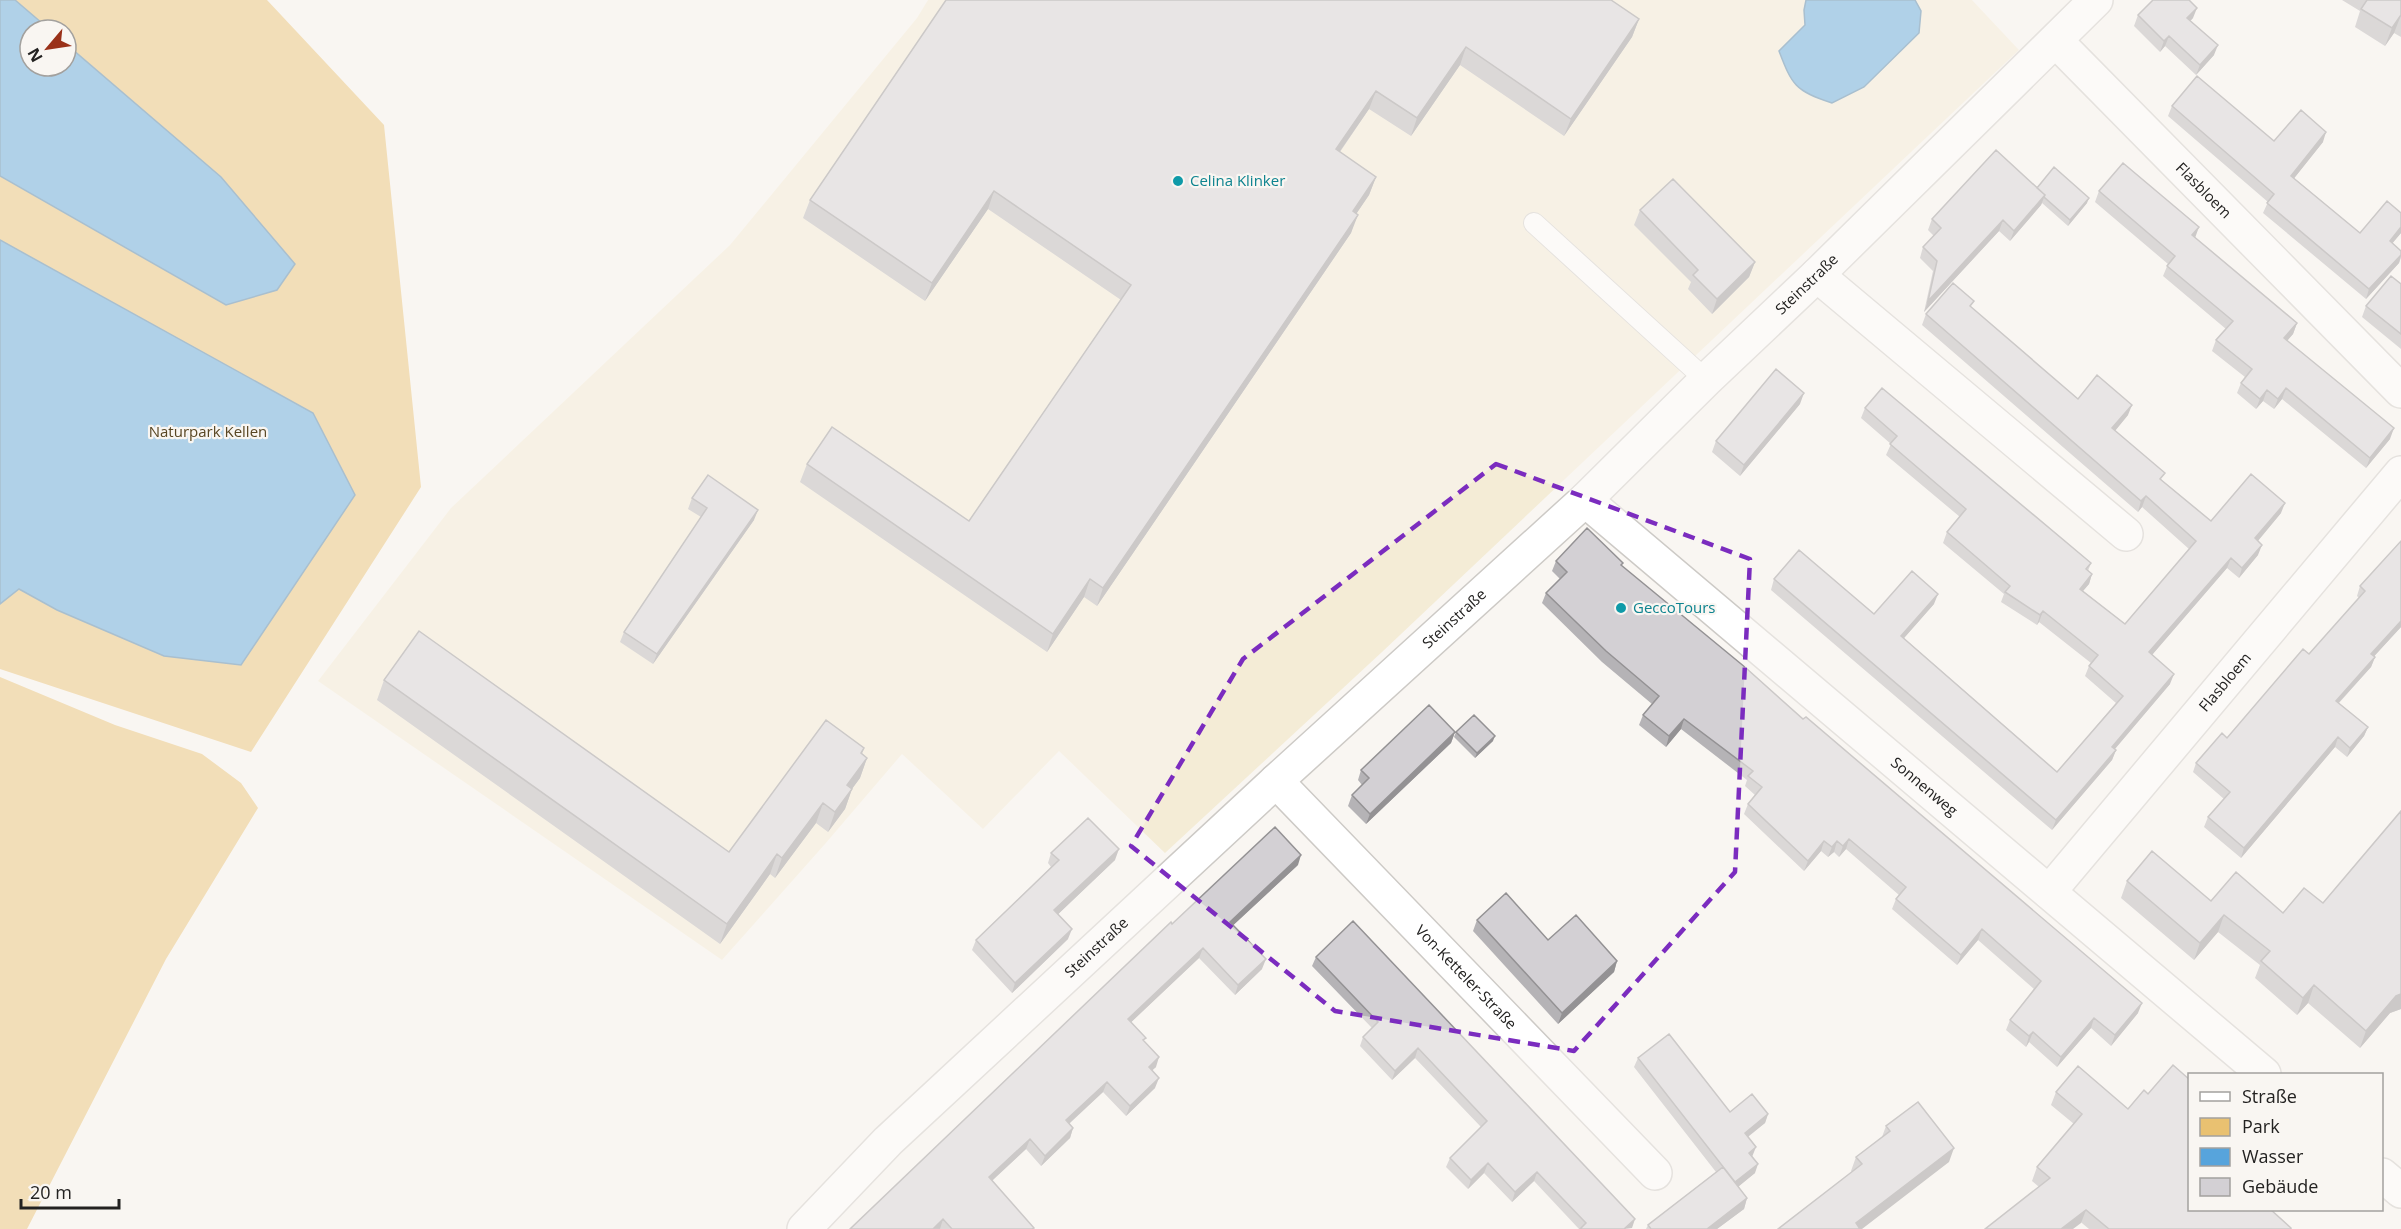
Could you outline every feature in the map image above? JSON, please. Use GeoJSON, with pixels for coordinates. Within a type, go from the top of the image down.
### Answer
{"type":"FeatureCollection","features":[{"type":"Feature","properties":{"kind":"street","name":"Steinstraße"},"geometry":{"type":"LineString","coordinates":[[804,1229],[888,1141],[1276,781],[1585,500],[2096,0]]}},
{"type":"Feature","properties":{"kind":"street","name":"Flasbloem"},"geometry":{"type":"LineString","coordinates":[[2056,41],[2401,391]]}},
{"type":"Feature","properties":{"kind":"street"},"geometry":{"type":"LineString","coordinates":[[1817,275],[2126,534]]}},
{"type":"Feature","properties":{"kind":"street","name":"Flasbloem"},"geometry":{"type":"LineString","coordinates":[[2049,892],[2401,473]]}},
{"type":"Feature","properties":{"kind":"street","name":"Sonnenweg"},"geometry":{"type":"LineString","coordinates":[[1585,500],[2263,1073]]}},
{"type":"Feature","properties":{"kind":"street","name":"Von-Ketteler-Straße"},"geometry":{"type":"LineString","coordinates":[[1276,781],[1655,1173]]}},
{"type":"Feature","properties":{"kind":"street"},"geometry":{"type":"LineString","coordinates":[[2383,1176],[2401,1191]]}},
{"type":"Feature","properties":{"kind":"lane"},"geometry":{"type":"LineString","coordinates":[[1534,223],[1706,380]]}},
{"type":"Feature","properties":{"kind":"highlighted area"},"geometry":{"type":"Polygon","coordinates":[[[1496,464],[1750,559],[1735,872],[1574,1051],[1335,1011],[1131,846],[1243,659],[1496,464]]]}},
{"type":"Feature","properties":{"kind":"shaded area"},"geometry":{"type":"Polygon","coordinates":[[[928,0],[1972,0],[2019,50],[1382,652],[1165,853],[1059,751],[983,829],[902,754],[722,960],[318,681],[451,508],[730,245],[917,18],[928,0]]]}},
{"type":"Feature","properties":{"kind":"green space","name":"Naturpark Kellen"},"geometry":{"type":"Polygon","coordinates":[[[0,0],[267,0],[384,125],[421,487],[251,752],[0,669],[0,0]]]}},
{"type":"Feature","properties":{"kind":"green space"},"geometry":{"type":"Polygon","coordinates":[[[0,677],[115,725],[202,754],[241,783],[258,808],[166,959],[27,1229],[0,1229],[0,677]]]}},
{"type":"Feature","properties":{"kind":"water"},"geometry":{"type":"Polygon","coordinates":[[[0,0],[15,0],[36,18],[18,18],[18,78],[78,78],[78,54],[221,177],[295,264],[277,290],[226,305],[0,176],[0,0]]]}},
{"type":"Feature","properties":{"kind":"water"},"geometry":{"type":"Polygon","coordinates":[[[1806,0],[1915,0],[1921,11],[1919,33],[1864,87],[1832,103],[1810,95],[1796,85],[1779,51],[1805,25],[1806,0]]]}},
{"type":"Feature","properties":{"kind":"water"},"geometry":{"type":"Polygon","coordinates":[[[0,240],[313,413],[355,495],[241,665],[164,656],[57,610],[19,589],[0,604],[0,240]]]}},
{"type":"Feature","properties":{"kind":"building"},"geometry":{"type":"Polygon","coordinates":[[[946,0],[1611,0],[1639,19],[1571,119],[1466,47],[1417,118],[1376,91],[1336,149],[1376,177],[1353,211],[1358,215],[1103,588],[1090,579],[1053,634],[807,464],[832,427],[969,521],[1131,285],[994,191],[932,283],[810,200],[946,0]]]}},
{"type":"Feature","properties":{"kind":"building"},"geometry":{"type":"Polygon","coordinates":[[[2153,0],[2189,0],[2197,8],[2187,18],[2218,45],[2200,65],[2169,36],[2164,41],[2138,15],[2153,0]]]}},
{"type":"Feature","properties":{"kind":"building"},"geometry":{"type":"Polygon","coordinates":[[[2367,0],[2401,0],[2401,15],[2392,28],[2361,9],[2367,0]]]}},
{"type":"Feature","properties":{"kind":"building"},"geometry":{"type":"Polygon","coordinates":[[[2197,76],[2274,141],[2301,110],[2326,132],[2291,176],[2360,233],[2387,201],[2401,213],[2401,227],[2390,241],[2401,251],[2401,255],[2369,289],[2267,203],[2274,194],[2172,106],[2197,76]]]}},
{"type":"Feature","properties":{"kind":"building"},"geometry":{"type":"Polygon","coordinates":[[[1996,150],[2045,195],[2014,231],[2003,220],[1928,301],[1937,261],[1923,247],[1941,228],[1932,219],[1996,150]]]}},
{"type":"Feature","properties":{"kind":"building"},"geometry":{"type":"Polygon","coordinates":[[[2123,163],[2199,227],[2192,235],[2297,323],[2284,338],[2394,428],[2370,458],[2286,388],[2278,399],[2267,390],[2260,399],[2241,383],[2252,369],[2216,340],[2233,321],[2167,266],[2175,256],[2099,191],[2123,163]]]}},
{"type":"Feature","properties":{"kind":"building"},"geometry":{"type":"Polygon","coordinates":[[[2054,167],[2089,198],[2070,220],[2037,188],[2054,167]]]}},
{"type":"Feature","properties":{"kind":"building"},"geometry":{"type":"Polygon","coordinates":[[[1673,179],[1755,262],[1717,299],[1693,275],[1698,270],[1640,210],[1673,179]]]}},
{"type":"Feature","properties":{"kind":"building"},"geometry":{"type":"Polygon","coordinates":[[[2391,276],[2401,284],[2401,334],[2366,306],[2391,276]]]}},
{"type":"Feature","properties":{"kind":"building"},"geometry":{"type":"Polygon","coordinates":[[[1953,283],[1974,301],[1970,306],[2078,399],[2097,375],[2132,405],[2112,428],[2165,473],[2160,479],[2211,521],[2251,474],[2285,503],[2255,538],[2262,545],[2242,568],[2231,558],[2149,652],[2174,674],[2112,747],[2116,750],[2056,820],[1774,579],[1799,550],[1874,614],[1912,571],[1938,594],[1901,636],[2057,772],[2123,696],[2089,666],[2098,655],[2043,611],[2040,615],[2005,592],[2010,586],[1947,532],[1966,509],[1890,444],[1897,436],[1865,408],[1882,388],[2091,563],[2086,569],[2092,574],[2080,589],[2125,624],[2196,541],[2146,496],[2141,501],[1926,314],[1953,283]]]}},
{"type":"Feature","properties":{"kind":"building"},"geometry":{"type":"Polygon","coordinates":[[[1776,369],[1804,393],[1744,465],[1716,441],[1776,369]]]}},
{"type":"Feature","properties":{"kind":"building"},"geometry":{"type":"Polygon","coordinates":[[[708,475],[758,510],[657,654],[624,632],[707,508],[692,498],[708,475]]]}},
{"type":"Feature","properties":{"kind":"building"},"geometry":{"type":"Polygon","coordinates":[[[1587,528],[1623,563],[1621,565],[1746,668],[1803,719],[1806,717],[2142,1003],[2115,1035],[2094,1018],[2061,1057],[2033,1032],[2029,1036],[2010,1020],[2041,981],[1982,929],[1961,955],[1896,899],[1906,887],[1849,839],[1843,846],[1837,841],[1832,847],[1824,841],[1808,861],[1748,804],[1762,787],[1748,776],[1753,771],[1684,719],[1669,736],[1643,715],[1659,696],[1606,651],[1546,593],[1567,572],[1556,561],[1587,528]]]}},
{"type":"Feature","properties":{"kind":"building"},"geometry":{"type":"Polygon","coordinates":[[[2401,541],[2401,621],[2371,654],[2375,657],[2336,701],[2368,727],[2350,748],[2338,737],[2244,848],[2208,817],[2230,792],[2196,763],[2222,733],[2227,738],[2303,649],[2309,654],[2365,591],[2360,586],[2401,541]]]}},
{"type":"Feature","properties":{"kind":"building"},"geometry":{"type":"Polygon","coordinates":[[[419,631],[729,852],[826,720],[864,748],[861,753],[867,758],[847,785],[852,789],[835,812],[823,803],[782,858],[777,854],[727,924],[384,680],[419,631]]]}},
{"type":"Feature","properties":{"kind":"building"},"geometry":{"type":"Polygon","coordinates":[[[1429,705],[1455,732],[1370,814],[1352,795],[1369,778],[1361,770],[1429,705]]]}},
{"type":"Feature","properties":{"kind":"building"},"geometry":{"type":"Polygon","coordinates":[[[1474,715],[1495,736],[1477,753],[1456,732],[1474,715]]]}},
{"type":"Feature","properties":{"kind":"building"},"geometry":{"type":"Polygon","coordinates":[[[2401,811],[2401,994],[2396,996],[2366,1031],[2314,985],[2303,998],[2261,961],[2270,951],[2224,915],[2200,943],[2127,881],[2152,851],[2211,901],[2236,872],[2283,913],[2304,888],[2323,903],[2401,811]]]}},
{"type":"Feature","properties":{"kind":"building"},"geometry":{"type":"Polygon","coordinates":[[[1088,818],[1119,849],[1054,910],[1072,929],[1015,983],[976,940],[1059,860],[1051,853],[1088,818]]]}},
{"type":"Feature","properties":{"kind":"building"},"geometry":{"type":"Polygon","coordinates":[[[1275,827],[1301,855],[1230,922],[1266,959],[1238,985],[1203,948],[1128,1019],[1146,1038],[1143,1040],[1159,1057],[1149,1067],[1159,1078],[1130,1106],[1107,1082],[1066,1120],[1073,1128],[1045,1156],[1030,1139],[989,1177],[1034,1228],[952,1229],[943,1219],[933,1229],[850,1229],[1171,922],[1172,924],[1275,827]]]}},
{"type":"Feature","properties":{"kind":"building"},"geometry":{"type":"Polygon","coordinates":[[[1506,893],[1548,940],[1576,915],[1617,961],[1562,1013],[1477,920],[1506,893]]]}},
{"type":"Feature","properties":{"kind":"building"},"geometry":{"type":"Polygon","coordinates":[[[1353,921],[1635,1219],[1624,1229],[1580,1229],[1586,1223],[1537,1172],[1515,1192],[1488,1163],[1471,1180],[1450,1158],[1487,1121],[1418,1048],[1395,1071],[1363,1037],[1378,1022],[1316,957],[1353,921]]]}},
{"type":"Feature","properties":{"kind":"building"},"geometry":{"type":"Polygon","coordinates":[[[1669,1034],[1730,1112],[1752,1094],[1768,1114],[1745,1133],[1756,1147],[1749,1153],[1758,1164],[1735,1182],[1638,1058],[1669,1034]]]}},
{"type":"Feature","properties":{"kind":"building"},"geometry":{"type":"Polygon","coordinates":[[[2173,1065],[2188,1078],[2188,1211],[2272,1211],[2291,1229],[2109,1229],[2086,1210],[2061,1229],[1985,1229],[2050,1178],[2037,1167],[2082,1114],[2056,1092],[2078,1066],[2128,1109],[2144,1090],[2148,1094],[2173,1065]]]}},
{"type":"Feature","properties":{"kind":"building"},"geometry":{"type":"Polygon","coordinates":[[[1918,1102],[1954,1148],[1856,1223],[1860,1229],[1778,1229],[1862,1164],[1856,1157],[1890,1131],[1886,1126],[1918,1102]]]}},
{"type":"Feature","properties":{"kind":"building"},"geometry":{"type":"Polygon","coordinates":[[[1723,1167],[1747,1198],[1707,1229],[1651,1229],[1648,1225],[1723,1167]]]}},
{"type":"Feature","properties":{"kind":"place","name":"Celina Klinker"},"geometry":{"type":"Point","coordinates":[1178,181]}},
{"type":"Feature","properties":{"kind":"place","name":"GeccoTours"},"geometry":{"type":"Point","coordinates":[1621,608]}}]}
